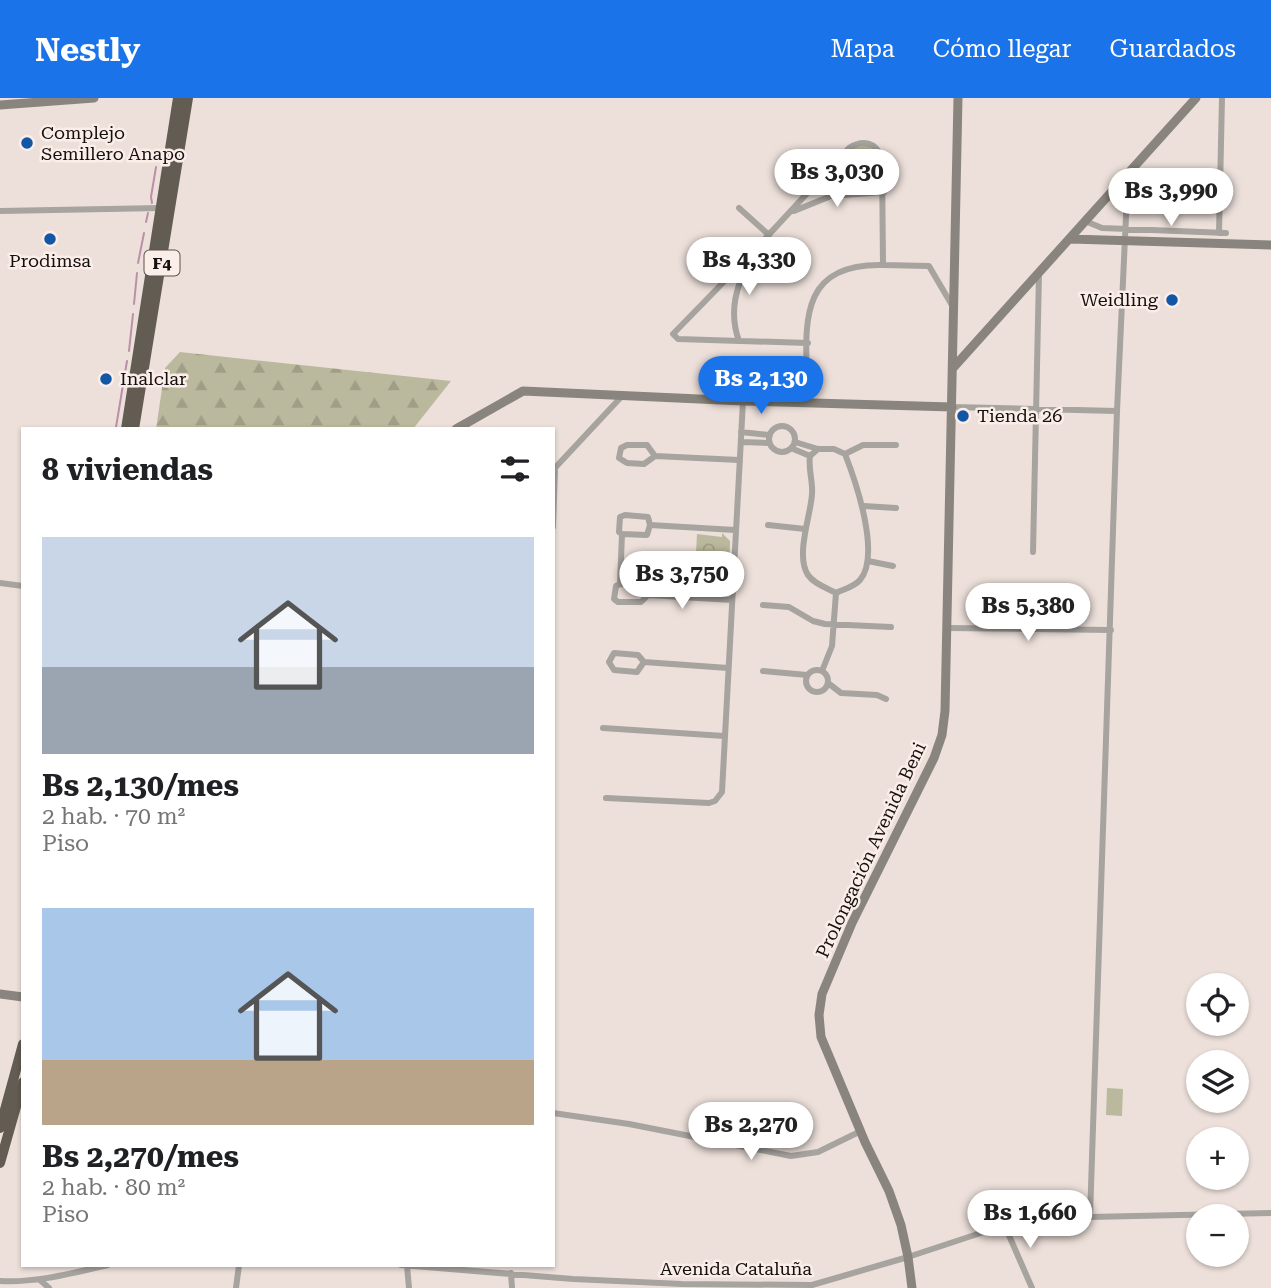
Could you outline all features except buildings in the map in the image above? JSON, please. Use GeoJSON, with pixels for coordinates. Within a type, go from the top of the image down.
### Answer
{"type":"FeatureCollection","features":[{"type":"Feature","properties":{"kind":"highway","name":"F4"},"geometry":{"type":"LineString","coordinates":[[126,427],[177,98]]}},
{"type":"Feature","properties":{"kind":"highway","name":"F4"},"geometry":{"type":"LineString","coordinates":[[134,427],[186,102]]}},
{"type":"Feature","properties":{"kind":"highway"},"geometry":{"type":"LineString","coordinates":[[0,1128],[21,1051]]}},
{"type":"Feature","properties":{"kind":"highway"},"geometry":{"type":"LineString","coordinates":[[0,1163],[21,1089]]}},
{"type":"Feature","properties":{"kind":"street"},"geometry":{"type":"LineString","coordinates":[[0,105],[94,98]]}},
{"type":"Feature","properties":{"kind":"street"},"geometry":{"type":"LineString","coordinates":[[952,407],[958,98]]}},
{"type":"Feature","properties":{"kind":"street"},"geometry":{"type":"LineString","coordinates":[[953,368],[1196,98]]}},
{"type":"Feature","properties":{"kind":"street"},"geometry":{"type":"LineString","coordinates":[[1085,221],[1102,228],[1222,233],[1222,98]]}},
{"type":"Feature","properties":{"kind":"street"},"geometry":{"type":"LineString","coordinates":[[808,343],[678,339],[673,334],[849,148],[858,143],[867,142],[881,154],[884,192],[883,265]]}},
{"type":"Feature","properties":{"kind":"street"},"geometry":{"type":"LineString","coordinates":[[1090,1217],[1117,411],[1128,173]]}},
{"type":"Feature","properties":{"kind":"street"},"geometry":{"type":"LineString","coordinates":[[786,215],[809,203],[831,196],[884,192]]}},
{"type":"Feature","properties":{"kind":"street"},"geometry":{"type":"LineString","coordinates":[[0,211],[162,208]]}},
{"type":"Feature","properties":{"kind":"street"},"geometry":{"type":"LineString","coordinates":[[739,208],[769,235]]}},
{"type":"Feature","properties":{"kind":"street"},"geometry":{"type":"LineString","coordinates":[[1070,239],[1271,245]]}},
{"type":"Feature","properties":{"kind":"street"},"geometry":{"type":"LineString","coordinates":[[739,341],[734,320],[734,299],[750,255]]}},
{"type":"Feature","properties":{"kind":"street"},"geometry":{"type":"LineString","coordinates":[[807,402],[808,319],[811,302],[827,278],[856,265],[929,266],[954,309]]}},
{"type":"Feature","properties":{"kind":"street"},"geometry":{"type":"LineString","coordinates":[[1033,552],[1038,408],[1038,274]]}},
{"type":"Feature","properties":{"kind":"street"},"geometry":{"type":"LineString","coordinates":[[460,427],[523,391],[743,401],[1117,411]]}},
{"type":"Feature","properties":{"kind":"street"},"geometry":{"type":"LineString","coordinates":[[555,468],[623,395]]}},
{"type":"Feature","properties":{"kind":"street"},"geometry":{"type":"LineString","coordinates":[[606,798],[709,803],[715,801],[722,792],[743,401]]}},
{"type":"Feature","properties":{"kind":"street","name":"Prolongación Avenida Beni"},"geometry":{"type":"LineString","coordinates":[[912,1288],[901,1225],[889,1191],[821,1037],[819,1015],[822,994],[852,923],[934,758],[942,735],[945,711],[952,407]]}},
{"type":"Feature","properties":{"kind":"street"},"geometry":{"type":"LineString","coordinates":[[769,443],[769,435],[774,427],[783,425],[791,429],[793,445],[810,456]]}},
{"type":"Feature","properties":{"kind":"street"},"geometry":{"type":"LineString","coordinates":[[741,432],[769,435]]}},
{"type":"Feature","properties":{"kind":"street"},"geometry":{"type":"LineString","coordinates":[[741,442],[769,443],[778,452],[793,445],[834,449],[845,454],[864,506],[868,561],[861,579],[836,593]]}},
{"type":"Feature","properties":{"kind":"street"},"geometry":{"type":"LineString","coordinates":[[655,456],[647,445],[627,445],[621,448],[619,458],[627,463],[644,464],[655,456],[739,460]]}},
{"type":"Feature","properties":{"kind":"street"},"geometry":{"type":"LineString","coordinates":[[845,454],[863,445],[896,445]]}},
{"type":"Feature","properties":{"kind":"street"},"geometry":{"type":"LineString","coordinates":[[818,449],[810,456],[808,467],[812,494],[805,529],[807,574],[836,593]]}},
{"type":"Feature","properties":{"kind":"street"},"geometry":{"type":"LineString","coordinates":[[864,506],[896,508]]}},
{"type":"Feature","properties":{"kind":"street"},"geometry":{"type":"LineString","coordinates":[[620,584],[620,517],[648,517],[650,525],[647,535],[622,534]]}},
{"type":"Feature","properties":{"kind":"street"},"geometry":{"type":"LineString","coordinates":[[650,525],[736,530]]}},
{"type":"Feature","properties":{"kind":"street"},"geometry":{"type":"LineString","coordinates":[[768,525],[805,529]]}},
{"type":"Feature","properties":{"kind":"street"},"geometry":{"type":"LineString","coordinates":[[868,561],[893,566]]}},
{"type":"Feature","properties":{"kind":"street"},"geometry":{"type":"LineString","coordinates":[[0,583],[21,586]]}},
{"type":"Feature","properties":{"kind":"street"},"geometry":{"type":"LineString","coordinates":[[648,595],[646,588],[640,585],[620,584],[616,586],[614,599],[618,602],[641,602],[648,595],[732,600]]}},
{"type":"Feature","properties":{"kind":"street"},"geometry":{"type":"LineString","coordinates":[[822,671],[832,646],[836,593]]}},
{"type":"Feature","properties":{"kind":"street"},"geometry":{"type":"LineString","coordinates":[[763,605],[789,607],[813,621],[835,625],[891,627]]}},
{"type":"Feature","properties":{"kind":"street"},"geometry":{"type":"LineString","coordinates":[[946,628],[1111,630]]}},
{"type":"Feature","properties":{"kind":"street"},"geometry":{"type":"LineString","coordinates":[[644,662],[637,672],[614,670],[609,662],[614,653],[638,655],[644,662],[728,668]]}},
{"type":"Feature","properties":{"kind":"street"},"geometry":{"type":"LineString","coordinates":[[812,670],[822,671],[827,676],[828,683],[824,690],[812,692],[806,686],[807,675],[812,670]]}},
{"type":"Feature","properties":{"kind":"street"},"geometry":{"type":"LineString","coordinates":[[763,671],[807,675]]}},
{"type":"Feature","properties":{"kind":"street"},"geometry":{"type":"LineString","coordinates":[[828,683],[841,693],[877,695],[886,699]]}},
{"type":"Feature","properties":{"kind":"street"},"geometry":{"type":"LineString","coordinates":[[603,729],[724,736]]}},
{"type":"Feature","properties":{"kind":"street"},"geometry":{"type":"LineString","coordinates":[[0,994],[21,997]]}},
{"type":"Feature","properties":{"kind":"street"},"geometry":{"type":"LineString","coordinates":[[555,1113],[629,1124],[791,1156],[818,1152],[861,1132]]}},
{"type":"Feature","properties":{"kind":"street","name":"Avenida Cataluña"},"geometry":{"type":"LineString","coordinates":[[456,1267],[565,1278],[727,1287],[813,1285],[908,1257],[1004,1224],[1090,1217],[1271,1213]]}},
{"type":"Feature","properties":{"kind":"street"},"geometry":{"type":"LineString","coordinates":[[1004,1224],[1032,1288]]}},
{"type":"Feature","properties":{"kind":"street"},"geometry":{"type":"LineString","coordinates":[[0,1281],[24,1285],[99,1267]]}},
{"type":"Feature","properties":{"kind":"street"},"geometry":{"type":"LineString","coordinates":[[236,1288],[239,1267]]}},
{"type":"Feature","properties":{"kind":"street"},"geometry":{"type":"LineString","coordinates":[[407,1267],[409,1288]]}},
{"type":"Feature","properties":{"kind":"street"},"geometry":{"type":"LineString","coordinates":[[511,1273],[513,1288]]}},
{"type":"Feature","properties":{"kind":"street"},"geometry":{"type":"LineString","coordinates":[[565,1278],[566,1288]]}},
{"type":"Feature","properties":{"kind":"street"},"geometry":{"type":"LineString","coordinates":[[40,1280],[49,1288]]}},
{"type":"Feature","properties":{"kind":"green space"},"geometry":{"type":"Polygon","coordinates":[[[866,145],[875,152],[879,162],[878,187],[853,187],[809,195],[852,148],[866,145]]]}},
{"type":"Feature","properties":{"kind":"green space"},"geometry":{"type":"Polygon","coordinates":[[[180,352],[451,381],[415,427],[156,427],[165,368],[180,352]]]}},
{"type":"Feature","properties":{"kind":"green space"},"geometry":{"type":"Polygon","coordinates":[[[722,533],[730,541],[727,590],[717,595],[694,591],[697,534],[722,537],[722,533]]]}},
{"type":"Feature","properties":{"kind":"green space"},"geometry":{"type":"Polygon","coordinates":[[[1107,1088],[1123,1089],[1122,1116],[1106,1115],[1107,1088]]]}},
{"type":"Feature","properties":{"kind":"waterway"},"geometry":{"type":"LineString","coordinates":[[152,203],[156,167]]}},
{"type":"Feature","properties":{"kind":"waterway"},"geometry":{"type":"LineString","coordinates":[[146,222],[148,213]]}},
{"type":"Feature","properties":{"kind":"waterway"},"geometry":{"type":"LineString","coordinates":[[138,263],[144,233]]}},
{"type":"Feature","properties":{"kind":"waterway"},"geometry":{"type":"LineString","coordinates":[[134,304],[137,273]]}},
{"type":"Feature","properties":{"kind":"waterway"},"geometry":{"type":"LineString","coordinates":[[129,351],[133,314]]}},
{"type":"Feature","properties":{"kind":"waterway"},"geometry":{"type":"LineString","coordinates":[[116,427],[127,361]]}},
{"type":"Feature","properties":{"kind":"place","name":"Complejo Semillero Anapo"},"geometry":{"type":"Point","coordinates":[27,143]}},
{"type":"Feature","properties":{"kind":"place","name":"Prodimsa"},"geometry":{"type":"Point","coordinates":[50,239]}},
{"type":"Feature","properties":{"kind":"place","name":"Weidling"},"geometry":{"type":"Point","coordinates":[1172,300]}},
{"type":"Feature","properties":{"kind":"place","name":"Inalclar"},"geometry":{"type":"Point","coordinates":[106,379]}},
{"type":"Feature","properties":{"kind":"place","name":"Tienda 26"},"geometry":{"type":"Point","coordinates":[963,416]}}]}
